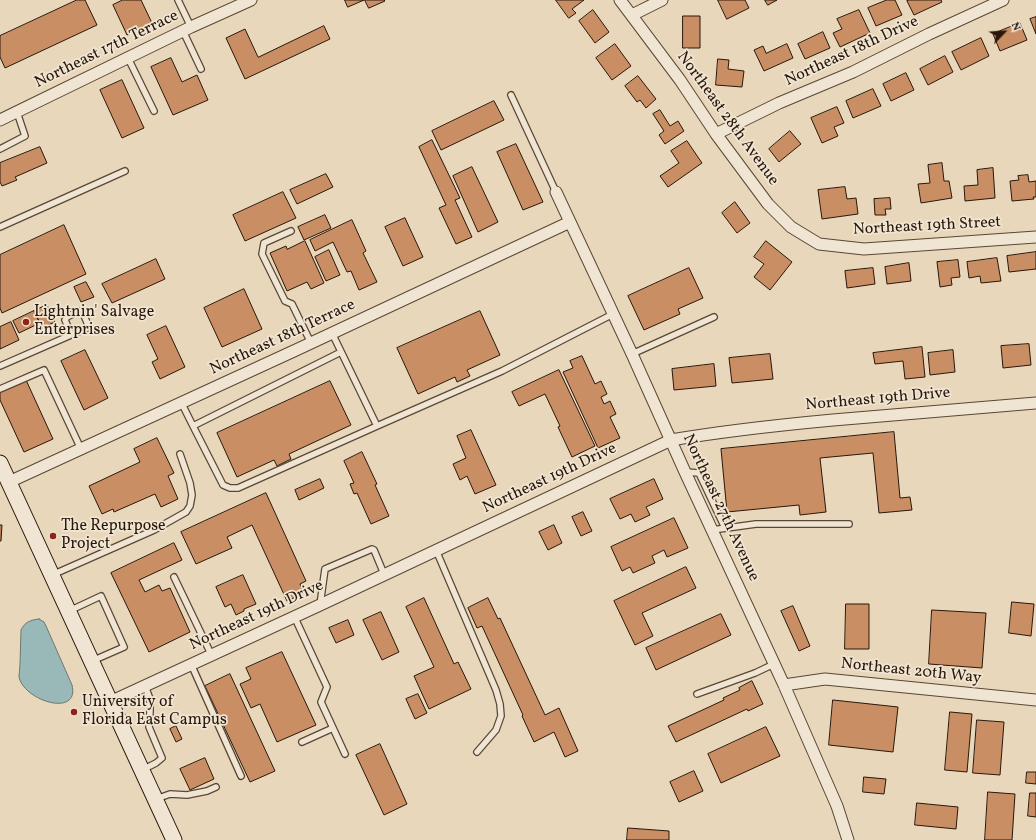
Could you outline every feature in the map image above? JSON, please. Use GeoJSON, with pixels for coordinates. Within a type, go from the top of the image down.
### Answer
{"type":"FeatureCollection","features":[{"type":"Feature","properties":{"kind":"main road"},"geometry":{"type":"LineString","coordinates":[[0,463],[174,840]]}},
{"type":"Feature","properties":{"kind":"street","name":"Northeast 17th Terrace"},"geometry":{"type":"LineString","coordinates":[[0,120],[187,29],[251,0]]}},
{"type":"Feature","properties":{"kind":"street","name":"Northeast 28th Avenue"},"geometry":{"type":"LineString","coordinates":[[620,0],[680,80],[716,134],[768,204],[791,227],[819,244]]}},
{"type":"Feature","properties":{"kind":"street"},"geometry":{"type":"LineString","coordinates":[[632,15],[662,0]]}},
{"type":"Feature","properties":{"kind":"street","name":"Northeast 18th Drive"},"geometry":{"type":"LineString","coordinates":[[716,134],[779,103],[853,72],[928,34],[1002,0]]}},
{"type":"Feature","properties":{"kind":"street","name":"Northeast 27th Avenue"},"geometry":{"type":"LineString","coordinates":[[556,192],[784,686],[837,806],[848,840]]}},
{"type":"Feature","properties":{"kind":"street","name":"Northeast 18th Terrace"},"geometry":{"type":"LineString","coordinates":[[9,482],[570,222]]}},
{"type":"Feature","properties":{"kind":"street","name":"Northeast 19th Street"},"geometry":{"type":"LineString","coordinates":[[819,244],[864,249],[1036,237]]}},
{"type":"Feature","properties":{"kind":"street","name":"Northeast 19th Drive"},"geometry":{"type":"LineString","coordinates":[[110,702],[671,440],[781,425],[1036,403]]}},
{"type":"Feature","properties":{"kind":"street","name":"Northeast 20th Way"},"geometry":{"type":"LineString","coordinates":[[784,686],[825,679],[1036,700]]}},
{"type":"Feature","properties":{"kind":"lane"},"geometry":{"type":"LineString","coordinates":[[178,0],[201,69]]}},
{"type":"Feature","properties":{"kind":"lane"},"geometry":{"type":"LineString","coordinates":[[128,58],[154,111]]}},
{"type":"Feature","properties":{"kind":"lane"},"geometry":{"type":"LineString","coordinates":[[511,95],[556,192]]}},
{"type":"Feature","properties":{"kind":"lane"},"geometry":{"type":"LineString","coordinates":[[0,149],[25,136],[17,112]]}},
{"type":"Feature","properties":{"kind":"lane"},"geometry":{"type":"LineString","coordinates":[[0,228],[125,171]]}},
{"type":"Feature","properties":{"kind":"lane"},"geometry":{"type":"LineString","coordinates":[[290,231],[264,243],[262,254],[285,301],[292,304],[311,343]]}},
{"type":"Feature","properties":{"kind":"lane"},"geometry":{"type":"LineString","coordinates":[[0,366],[87,328],[88,325],[83,313],[79,311],[67,317],[65,320],[71,334]]}},
{"type":"Feature","properties":{"kind":"lane"},"geometry":{"type":"LineString","coordinates":[[181,402],[223,485],[230,488],[238,488],[502,371],[613,314]]}},
{"type":"Feature","properties":{"kind":"lane"},"geometry":{"type":"LineString","coordinates":[[632,354],[714,317]]}},
{"type":"Feature","properties":{"kind":"lane"},"geometry":{"type":"LineString","coordinates":[[332,333],[377,426]]}},
{"type":"Feature","properties":{"kind":"lane"},"geometry":{"type":"LineString","coordinates":[[193,426],[341,352]]}},
{"type":"Feature","properties":{"kind":"lane"},"geometry":{"type":"LineString","coordinates":[[0,390],[44,370],[80,448]]}},
{"type":"Feature","properties":{"kind":"lane"},"geometry":{"type":"LineString","coordinates":[[52,575],[154,530],[186,512],[190,506],[192,495],[190,483],[180,454]]}},
{"type":"Feature","properties":{"kind":"lane"},"geometry":{"type":"LineString","coordinates":[[685,472],[700,473],[725,528]]}},
{"type":"Feature","properties":{"kind":"lane"},"geometry":{"type":"LineString","coordinates":[[712,530],[756,524],[849,524]]}},
{"type":"Feature","properties":{"kind":"lane"},"geometry":{"type":"LineString","coordinates":[[320,604],[325,569],[372,549],[374,550],[384,574]]}},
{"type":"Feature","properties":{"kind":"lane"},"geometry":{"type":"LineString","coordinates":[[436,550],[496,690],[500,704],[501,716],[496,730],[477,752]]}},
{"type":"Feature","properties":{"kind":"lane"},"geometry":{"type":"LineString","coordinates":[[174,577],[211,654]]}},
{"type":"Feature","properties":{"kind":"lane"},"geometry":{"type":"LineString","coordinates":[[68,611],[101,596],[124,647],[92,661]]}},
{"type":"Feature","properties":{"kind":"lane"},"geometry":{"type":"LineString","coordinates":[[294,616],[327,687],[321,702],[345,754]]}},
{"type":"Feature","properties":{"kind":"lane"},"geometry":{"type":"LineString","coordinates":[[190,664],[241,776]]}},
{"type":"Feature","properties":{"kind":"lane"},"geometry":{"type":"LineString","coordinates":[[698,694],[774,664]]}},
{"type":"Feature","properties":{"kind":"lane"},"geometry":{"type":"LineString","coordinates":[[142,770],[156,764],[162,758],[149,727],[150,699],[145,686]]}},
{"type":"Feature","properties":{"kind":"lane"},"geometry":{"type":"LineString","coordinates":[[302,742],[332,728]]}},
{"type":"Feature","properties":{"kind":"lane"},"geometry":{"type":"LineString","coordinates":[[155,799],[170,794],[186,795],[207,791],[216,787]]}},
{"type":"Feature","properties":{"kind":"water"},"geometry":{"type":"Polygon","coordinates":[[[39,619],[44,622],[46,626],[72,685],[72,695],[68,701],[60,703],[40,699],[23,686],[19,677],[21,630],[28,622],[39,619]]]}},
{"type":"Feature","properties":{"kind":"building"},"geometry":{"type":"Polygon","coordinates":[[[77,0],[85,0],[97,25],[5,68],[0,57],[0,36],[77,0]]]}},
{"type":"Feature","properties":{"kind":"building"},"geometry":{"type":"Polygon","coordinates":[[[123,0],[141,0],[152,23],[127,35],[113,5],[123,0]]]}},
{"type":"Feature","properties":{"kind":"building"},"geometry":{"type":"Polygon","coordinates":[[[345,0],[364,0],[348,7],[345,0]]]}},
{"type":"Feature","properties":{"kind":"building"},"geometry":{"type":"Polygon","coordinates":[[[365,0],[384,0],[385,1],[369,8],[365,0]]]}},
{"type":"Feature","properties":{"kind":"building"},"geometry":{"type":"Polygon","coordinates":[[[556,0],[584,0],[572,9],[576,13],[569,18],[556,0]]]}},
{"type":"Feature","properties":{"kind":"building"},"geometry":{"type":"Polygon","coordinates":[[[718,0],[745,0],[749,8],[727,19],[718,0]]]}},
{"type":"Feature","properties":{"kind":"building"},"geometry":{"type":"Polygon","coordinates":[[[765,0],[777,0],[768,5],[765,0]]]}},
{"type":"Feature","properties":{"kind":"building"},"geometry":{"type":"Polygon","coordinates":[[[887,0],[895,0],[902,15],[876,26],[868,8],[887,0]]]}},
{"type":"Feature","properties":{"kind":"building"},"geometry":{"type":"Polygon","coordinates":[[[941,0],[942,2],[914,15],[907,1],[941,0]]]}},
{"type":"Feature","properties":{"kind":"building"},"geometry":{"type":"Polygon","coordinates":[[[593,10],[609,32],[595,43],[579,21],[593,10]]]}},
{"type":"Feature","properties":{"kind":"building"},"geometry":{"type":"Polygon","coordinates":[[[859,10],[870,33],[840,47],[833,33],[842,29],[837,19],[859,10]]]}},
{"type":"Feature","properties":{"kind":"building"},"geometry":{"type":"Polygon","coordinates":[[[683,16],[700,16],[700,48],[683,48],[683,16]]]}},
{"type":"Feature","properties":{"kind":"building"},"geometry":{"type":"Polygon","coordinates":[[[1036,17],[1036,34],[1030,19],[1036,17]]]}},
{"type":"Feature","properties":{"kind":"building"},"geometry":{"type":"Polygon","coordinates":[[[1020,23],[1027,40],[1000,51],[993,34],[1020,23]]]}},
{"type":"Feature","properties":{"kind":"building"},"geometry":{"type":"Polygon","coordinates":[[[324,26],[330,39],[245,79],[226,38],[245,29],[258,57],[324,26]]]}},
{"type":"Feature","properties":{"kind":"building"},"geometry":{"type":"Polygon","coordinates":[[[823,32],[830,48],[805,59],[798,44],[823,32]]]}},
{"type":"Feature","properties":{"kind":"building"},"geometry":{"type":"Polygon","coordinates":[[[981,38],[989,56],[961,70],[952,52],[981,38]]]}},
{"type":"Feature","properties":{"kind":"building"},"geometry":{"type":"Polygon","coordinates":[[[615,44],[631,66],[612,80],[596,58],[615,44]]]}},
{"type":"Feature","properties":{"kind":"building"},"geometry":{"type":"Polygon","coordinates":[[[787,44],[793,58],[764,71],[754,50],[763,46],[766,53],[787,44]]]}},
{"type":"Feature","properties":{"kind":"building"},"geometry":{"type":"Polygon","coordinates":[[[945,56],[953,72],[928,85],[920,69],[945,56]]]}},
{"type":"Feature","properties":{"kind":"building"},"geometry":{"type":"Polygon","coordinates":[[[171,58],[182,82],[197,75],[208,100],[173,115],[151,67],[171,58]]]}},
{"type":"Feature","properties":{"kind":"building"},"geometry":{"type":"Polygon","coordinates":[[[718,59],[729,60],[728,69],[744,71],[742,87],[716,85],[718,59]]]}},
{"type":"Feature","properties":{"kind":"building"},"geometry":{"type":"Polygon","coordinates":[[[906,73],[914,90],[891,101],[883,84],[906,73]]]}},
{"type":"Feature","properties":{"kind":"building"},"geometry":{"type":"Polygon","coordinates":[[[638,76],[656,99],[646,108],[640,100],[637,102],[625,86],[638,76]]]}},
{"type":"Feature","properties":{"kind":"building"},"geometry":{"type":"Polygon","coordinates":[[[122,80],[144,128],[122,138],[100,90],[122,80]]]}},
{"type":"Feature","properties":{"kind":"building"},"geometry":{"type":"Polygon","coordinates":[[[873,89],[881,106],[853,118],[846,101],[873,89]]]}},
{"type":"Feature","properties":{"kind":"building"},"geometry":{"type":"Polygon","coordinates":[[[494,101],[504,120],[441,150],[432,131],[494,101]]]}},
{"type":"Feature","properties":{"kind":"building"},"geometry":{"type":"Polygon","coordinates":[[[837,107],[844,123],[834,127],[838,136],[822,143],[811,118],[837,107]]]}},
{"type":"Feature","properties":{"kind":"building"},"geometry":{"type":"Polygon","coordinates":[[[660,110],[670,126],[678,121],[684,131],[665,144],[659,135],[664,131],[653,114],[660,110]]]}},
{"type":"Feature","properties":{"kind":"building"},"geometry":{"type":"Polygon","coordinates":[[[790,131],[801,144],[779,162],[769,149],[790,131]]]}},
{"type":"Feature","properties":{"kind":"building"},"geometry":{"type":"Polygon","coordinates":[[[432,140],[460,198],[455,200],[472,237],[456,244],[439,208],[446,205],[419,147],[432,140]]]}},
{"type":"Feature","properties":{"kind":"building"},"geometry":{"type":"Polygon","coordinates":[[[687,141],[702,163],[668,187],[660,176],[679,163],[671,151],[687,141]]]}},
{"type":"Feature","properties":{"kind":"building"},"geometry":{"type":"Polygon","coordinates":[[[516,144],[543,202],[523,210],[497,152],[516,144]]]}},
{"type":"Feature","properties":{"kind":"building"},"geometry":{"type":"Polygon","coordinates":[[[40,147],[47,163],[15,177],[17,180],[2,186],[0,182],[0,163],[40,147]]]}},
{"type":"Feature","properties":{"kind":"building"},"geometry":{"type":"Polygon","coordinates":[[[942,163],[944,181],[949,181],[952,198],[921,203],[918,184],[930,183],[928,165],[942,163]]]}},
{"type":"Feature","properties":{"kind":"building"},"geometry":{"type":"Polygon","coordinates":[[[472,167],[498,222],[478,232],[453,176],[472,167]]]}},
{"type":"Feature","properties":{"kind":"building"},"geometry":{"type":"Polygon","coordinates":[[[993,168],[995,198],[965,201],[964,186],[978,185],[977,170],[993,168]]]}},
{"type":"Feature","properties":{"kind":"building"},"geometry":{"type":"Polygon","coordinates":[[[326,174],[333,187],[297,204],[290,190],[326,174]]]}},
{"type":"Feature","properties":{"kind":"building"},"geometry":{"type":"Polygon","coordinates":[[[1028,175],[1029,182],[1036,181],[1036,197],[1033,197],[1034,199],[1012,201],[1010,181],[1019,180],[1018,176],[1028,175]]]}},
{"type":"Feature","properties":{"kind":"building"},"geometry":{"type":"Polygon","coordinates":[[[845,187],[847,199],[856,198],[858,214],[822,219],[818,190],[845,187]]]}},
{"type":"Feature","properties":{"kind":"building"},"geometry":{"type":"Polygon","coordinates":[[[283,192],[296,218],[245,241],[233,215],[283,192]]]}},
{"type":"Feature","properties":{"kind":"building"},"geometry":{"type":"Polygon","coordinates":[[[890,198],[891,209],[885,209],[886,215],[875,215],[874,199],[890,198]]]}},
{"type":"Feature","properties":{"kind":"building"},"geometry":{"type":"Polygon","coordinates":[[[735,202],[750,223],[737,233],[722,213],[735,202]]]}},
{"type":"Feature","properties":{"kind":"building"},"geometry":{"type":"Polygon","coordinates":[[[325,215],[331,228],[304,240],[298,227],[325,215]]]}},
{"type":"Feature","properties":{"kind":"building"},"geometry":{"type":"Polygon","coordinates":[[[405,218],[423,257],[403,266],[385,227],[405,218]]]}},
{"type":"Feature","properties":{"kind":"building"},"geometry":{"type":"Polygon","coordinates":[[[352,220],[366,251],[363,253],[377,282],[359,290],[351,271],[347,272],[333,242],[315,251],[310,240],[352,220]]]}},
{"type":"Feature","properties":{"kind":"building"},"geometry":{"type":"Polygon","coordinates":[[[64,225],[86,274],[2,313],[0,308],[0,255],[64,225]]]}},
{"type":"Feature","properties":{"kind":"building"},"geometry":{"type":"Polygon","coordinates":[[[305,241],[324,283],[311,289],[307,282],[287,291],[270,253],[286,246],[287,249],[305,241]]]}},
{"type":"Feature","properties":{"kind":"building"},"geometry":{"type":"Polygon","coordinates":[[[766,241],[792,262],[770,290],[754,277],[764,264],[754,257],[766,241]]]}},
{"type":"Feature","properties":{"kind":"building"},"geometry":{"type":"Polygon","coordinates":[[[329,250],[340,275],[326,281],[315,257],[329,250]]]}},
{"type":"Feature","properties":{"kind":"building"},"geometry":{"type":"Polygon","coordinates":[[[1036,252],[1036,269],[1009,272],[1007,256],[1036,252]]]}},
{"type":"Feature","properties":{"kind":"building"},"geometry":{"type":"Polygon","coordinates":[[[997,258],[1001,281],[981,283],[980,276],[969,278],[967,262],[997,258]]]}},
{"type":"Feature","properties":{"kind":"building"},"geometry":{"type":"Polygon","coordinates":[[[156,259],[165,279],[112,303],[102,284],[156,259]]]}},
{"type":"Feature","properties":{"kind":"building"},"geometry":{"type":"Polygon","coordinates":[[[958,260],[960,277],[951,278],[952,285],[940,287],[937,262],[958,260]]]}},
{"type":"Feature","properties":{"kind":"building"},"geometry":{"type":"Polygon","coordinates":[[[909,263],[911,281],[887,284],[885,267],[909,263]]]}},
{"type":"Feature","properties":{"kind":"building"},"geometry":{"type":"Polygon","coordinates":[[[689,268],[703,298],[678,309],[680,314],[644,330],[628,296],[689,268]]]}},
{"type":"Feature","properties":{"kind":"building"},"geometry":{"type":"Polygon","coordinates":[[[873,268],[875,284],[847,288],[845,271],[873,268]]]}},
{"type":"Feature","properties":{"kind":"building"},"geometry":{"type":"Polygon","coordinates":[[[86,282],[94,297],[81,302],[74,287],[86,282]]]}},
{"type":"Feature","properties":{"kind":"building"},"geometry":{"type":"Polygon","coordinates":[[[244,289],[262,329],[222,347],[204,308],[244,289]]]}},
{"type":"Feature","properties":{"kind":"building"},"geometry":{"type":"Polygon","coordinates":[[[47,305],[55,322],[42,328],[34,311],[47,305]]]}},
{"type":"Feature","properties":{"kind":"building","name":"Lightnin' Salvage Enterprises"},"geometry":{"type":"Polygon","coordinates":[[[34,311],[40,323],[19,333],[13,321],[34,311]]]}},
{"type":"Feature","properties":{"kind":"building"},"geometry":{"type":"Polygon","coordinates":[[[480,311],[500,355],[467,370],[470,376],[457,382],[455,377],[418,394],[397,348],[480,311]]]}},
{"type":"Feature","properties":{"kind":"building"},"geometry":{"type":"Polygon","coordinates":[[[11,322],[19,340],[0,349],[0,327],[11,322]]]}},
{"type":"Feature","properties":{"kind":"building"},"geometry":{"type":"Polygon","coordinates":[[[166,326],[185,367],[160,379],[152,362],[158,359],[147,335],[166,326]]]}},
{"type":"Feature","properties":{"kind":"building"},"geometry":{"type":"Polygon","coordinates":[[[1029,344],[1031,365],[1003,368],[1001,346],[1029,344]]]}},
{"type":"Feature","properties":{"kind":"building"},"geometry":{"type":"Polygon","coordinates":[[[922,347],[925,377],[905,379],[903,361],[875,364],[873,353],[922,347]]]}},
{"type":"Feature","properties":{"kind":"building"},"geometry":{"type":"Polygon","coordinates":[[[85,350],[108,398],[84,410],[61,361],[85,350]]]}},
{"type":"Feature","properties":{"kind":"building"},"geometry":{"type":"Polygon","coordinates":[[[953,350],[955,372],[930,375],[928,353],[953,350]]]}},
{"type":"Feature","properties":{"kind":"building"},"geometry":{"type":"Polygon","coordinates":[[[770,354],[773,379],[732,383],[729,358],[770,354]]]}},
{"type":"Feature","properties":{"kind":"building"},"geometry":{"type":"Polygon","coordinates":[[[582,356],[595,384],[601,381],[607,394],[601,397],[604,404],[610,401],[616,414],[610,417],[620,438],[598,448],[563,372],[573,368],[570,361],[582,356]]]}},
{"type":"Feature","properties":{"kind":"building"},"geometry":{"type":"Polygon","coordinates":[[[714,364],[716,386],[674,390],[672,369],[714,364]]]}},
{"type":"Feature","properties":{"kind":"building"},"geometry":{"type":"Polygon","coordinates":[[[559,370],[595,446],[572,457],[545,394],[519,406],[512,392],[559,370]]]}},
{"type":"Feature","properties":{"kind":"building"},"geometry":{"type":"Polygon","coordinates":[[[26,380],[53,439],[24,452],[0,400],[0,392],[26,380]]]}},
{"type":"Feature","properties":{"kind":"building"},"geometry":{"type":"Polygon","coordinates":[[[330,381],[351,425],[289,454],[291,459],[277,466],[274,460],[237,477],[217,433],[330,381]]]}},
{"type":"Feature","properties":{"kind":"building"},"geometry":{"type":"Polygon","coordinates":[[[471,430],[496,485],[475,494],[467,476],[460,480],[453,464],[466,458],[457,436],[471,430]]]}},
{"type":"Feature","properties":{"kind":"building"},"geometry":{"type":"Polygon","coordinates":[[[894,432],[900,498],[910,497],[912,510],[879,513],[873,453],[820,458],[826,512],[800,515],[799,505],[727,512],[721,449],[894,432]]]}},
{"type":"Feature","properties":{"kind":"building"},"geometry":{"type":"Polygon","coordinates":[[[157,438],[174,473],[168,476],[178,499],[161,507],[155,494],[114,512],[113,509],[102,514],[89,486],[140,462],[134,449],[157,438]]]}},
{"type":"Feature","properties":{"kind":"building"},"geometry":{"type":"Polygon","coordinates":[[[362,452],[377,484],[375,485],[389,516],[371,524],[357,493],[354,494],[350,484],[354,483],[344,461],[362,452]]]}},
{"type":"Feature","properties":{"kind":"building"},"geometry":{"type":"Polygon","coordinates":[[[320,479],[324,488],[299,500],[295,490],[320,479]]]}},
{"type":"Feature","properties":{"kind":"building"},"geometry":{"type":"Polygon","coordinates":[[[654,479],[663,499],[646,507],[650,515],[635,522],[631,514],[620,519],[610,499],[654,479]]]}},
{"type":"Feature","properties":{"kind":"building"},"geometry":{"type":"Polygon","coordinates":[[[266,493],[306,581],[300,584],[304,593],[287,601],[252,525],[227,537],[232,548],[196,564],[181,532],[266,493]]]}},
{"type":"Feature","properties":{"kind":"building"},"geometry":{"type":"Polygon","coordinates":[[[583,512],[592,531],[581,536],[572,517],[583,512]]]}},
{"type":"Feature","properties":{"kind":"building"},"geometry":{"type":"Polygon","coordinates":[[[674,518],[688,548],[667,557],[664,550],[652,556],[655,563],[633,573],[630,567],[622,571],[611,547],[674,518]]]}},
{"type":"Feature","properties":{"kind":"building"},"geometry":{"type":"Polygon","coordinates":[[[0,525],[2,525],[1,541],[0,541],[0,525]]]}},
{"type":"Feature","properties":{"kind":"building"},"geometry":{"type":"Polygon","coordinates":[[[554,525],[562,543],[548,550],[539,532],[554,525]]]}},
{"type":"Feature","properties":{"kind":"building"},"geometry":{"type":"Polygon","coordinates":[[[174,543],[182,560],[139,580],[145,592],[159,585],[162,591],[170,588],[190,632],[149,652],[111,573],[174,543]]]}},
{"type":"Feature","properties":{"kind":"building"},"geometry":{"type":"Polygon","coordinates":[[[686,567],[696,588],[642,613],[653,636],[635,645],[614,601],[686,567]]]}},
{"type":"Feature","properties":{"kind":"building"},"geometry":{"type":"Polygon","coordinates":[[[243,575],[256,604],[244,609],[244,611],[236,615],[231,604],[225,607],[216,587],[243,575]]]}},
{"type":"Feature","properties":{"kind":"building"},"geometry":{"type":"Polygon","coordinates":[[[424,598],[454,664],[458,662],[471,689],[429,709],[414,676],[434,667],[406,607],[424,598]]]}},
{"type":"Feature","properties":{"kind":"building"},"geometry":{"type":"Polygon","coordinates":[[[488,598],[498,619],[500,618],[545,715],[559,708],[578,751],[565,757],[554,732],[534,742],[482,626],[477,628],[468,608],[488,598]]]}},
{"type":"Feature","properties":{"kind":"building"},"geometry":{"type":"Polygon","coordinates":[[[1012,602],[1034,604],[1031,636],[1009,633],[1012,602]]]}},
{"type":"Feature","properties":{"kind":"building"},"geometry":{"type":"Polygon","coordinates":[[[846,604],[869,604],[869,649],[845,649],[846,604]]]}},
{"type":"Feature","properties":{"kind":"building"},"geometry":{"type":"Polygon","coordinates":[[[793,606],[810,646],[799,651],[781,611],[793,606]]]}},
{"type":"Feature","properties":{"kind":"building"},"geometry":{"type":"Polygon","coordinates":[[[932,610],[986,613],[982,668],[929,664],[932,610]]]}},
{"type":"Feature","properties":{"kind":"building"},"geometry":{"type":"Polygon","coordinates":[[[381,612],[399,652],[382,660],[363,620],[381,612]]]}},
{"type":"Feature","properties":{"kind":"building"},"geometry":{"type":"Polygon","coordinates":[[[721,614],[731,635],[656,670],[646,648],[721,614]]]}},
{"type":"Feature","properties":{"kind":"building"},"geometry":{"type":"Polygon","coordinates":[[[348,620],[354,635],[336,643],[329,628],[348,620]]]}},
{"type":"Feature","properties":{"kind":"building"},"geometry":{"type":"Polygon","coordinates":[[[282,652],[316,725],[277,742],[260,704],[251,708],[240,684],[251,679],[246,668],[282,652]]]}},
{"type":"Feature","properties":{"kind":"building"},"geometry":{"type":"Polygon","coordinates":[[[230,674],[275,771],[250,782],[205,686],[230,674]]]}},
{"type":"Feature","properties":{"kind":"building"},"geometry":{"type":"Polygon","coordinates":[[[752,681],[763,704],[748,711],[747,709],[676,742],[668,726],[724,700],[723,698],[740,690],[739,688],[752,681]]]}},
{"type":"Feature","properties":{"kind":"building"},"geometry":{"type":"Polygon","coordinates":[[[418,694],[427,713],[415,719],[406,699],[418,694]]]}},
{"type":"Feature","properties":{"kind":"building"},"geometry":{"type":"Polygon","coordinates":[[[833,700],[898,707],[893,752],[829,745],[833,700]]]}},
{"type":"Feature","properties":{"kind":"building"},"geometry":{"type":"Polygon","coordinates":[[[950,712],[972,714],[967,772],[945,770],[950,712]]]}},
{"type":"Feature","properties":{"kind":"building"},"geometry":{"type":"Polygon","coordinates":[[[977,720],[1004,722],[1000,775],[973,773],[977,720]]]}},
{"type":"Feature","properties":{"kind":"building"},"geometry":{"type":"Polygon","coordinates":[[[176,726],[182,739],[176,742],[170,729],[176,726]]]}},
{"type":"Feature","properties":{"kind":"building"},"geometry":{"type":"Polygon","coordinates":[[[766,727],[780,756],[721,783],[708,754],[766,727]]]}},
{"type":"Feature","properties":{"kind":"building"},"geometry":{"type":"Polygon","coordinates":[[[380,744],[407,804],[384,815],[356,755],[380,744]]]}},
{"type":"Feature","properties":{"kind":"building"},"geometry":{"type":"Polygon","coordinates":[[[205,758],[214,779],[190,790],[180,769],[205,758]]]}},
{"type":"Feature","properties":{"kind":"building"},"geometry":{"type":"Polygon","coordinates":[[[694,771],[703,791],[679,802],[670,782],[694,771]]]}},
{"type":"Feature","properties":{"kind":"building"},"geometry":{"type":"Polygon","coordinates":[[[1027,772],[1036,772],[1036,784],[1026,783],[1027,772]]]}},
{"type":"Feature","properties":{"kind":"building"},"geometry":{"type":"Polygon","coordinates":[[[864,777],[886,779],[884,794],[863,792],[864,777]]]}},
{"type":"Feature","properties":{"kind":"building"},"geometry":{"type":"Polygon","coordinates":[[[988,792],[1015,794],[1012,840],[985,840],[988,792]]]}},
{"type":"Feature","properties":{"kind":"building"},"geometry":{"type":"Polygon","coordinates":[[[1030,793],[1036,793],[1036,817],[1028,816],[1030,793]]]}},
{"type":"Feature","properties":{"kind":"building"},"geometry":{"type":"Polygon","coordinates":[[[917,803],[958,807],[956,829],[915,825],[917,803]]]}},
{"type":"Feature","properties":{"kind":"building"},"geometry":{"type":"Polygon","coordinates":[[[628,828],[669,831],[669,840],[627,840],[628,828]]]}},
{"type":"Feature","properties":{"kind":"place","name":"Lightnin' Salvage Enterprises"},"geometry":{"type":"Point","coordinates":[26,322]}},
{"type":"Feature","properties":{"kind":"place","name":"The Repurpose Project"},"geometry":{"type":"Point","coordinates":[53,536]}},
{"type":"Feature","properties":{"kind":"place","name":"University of Florida East Campus"},"geometry":{"type":"Point","coordinates":[74,712]}}]}
